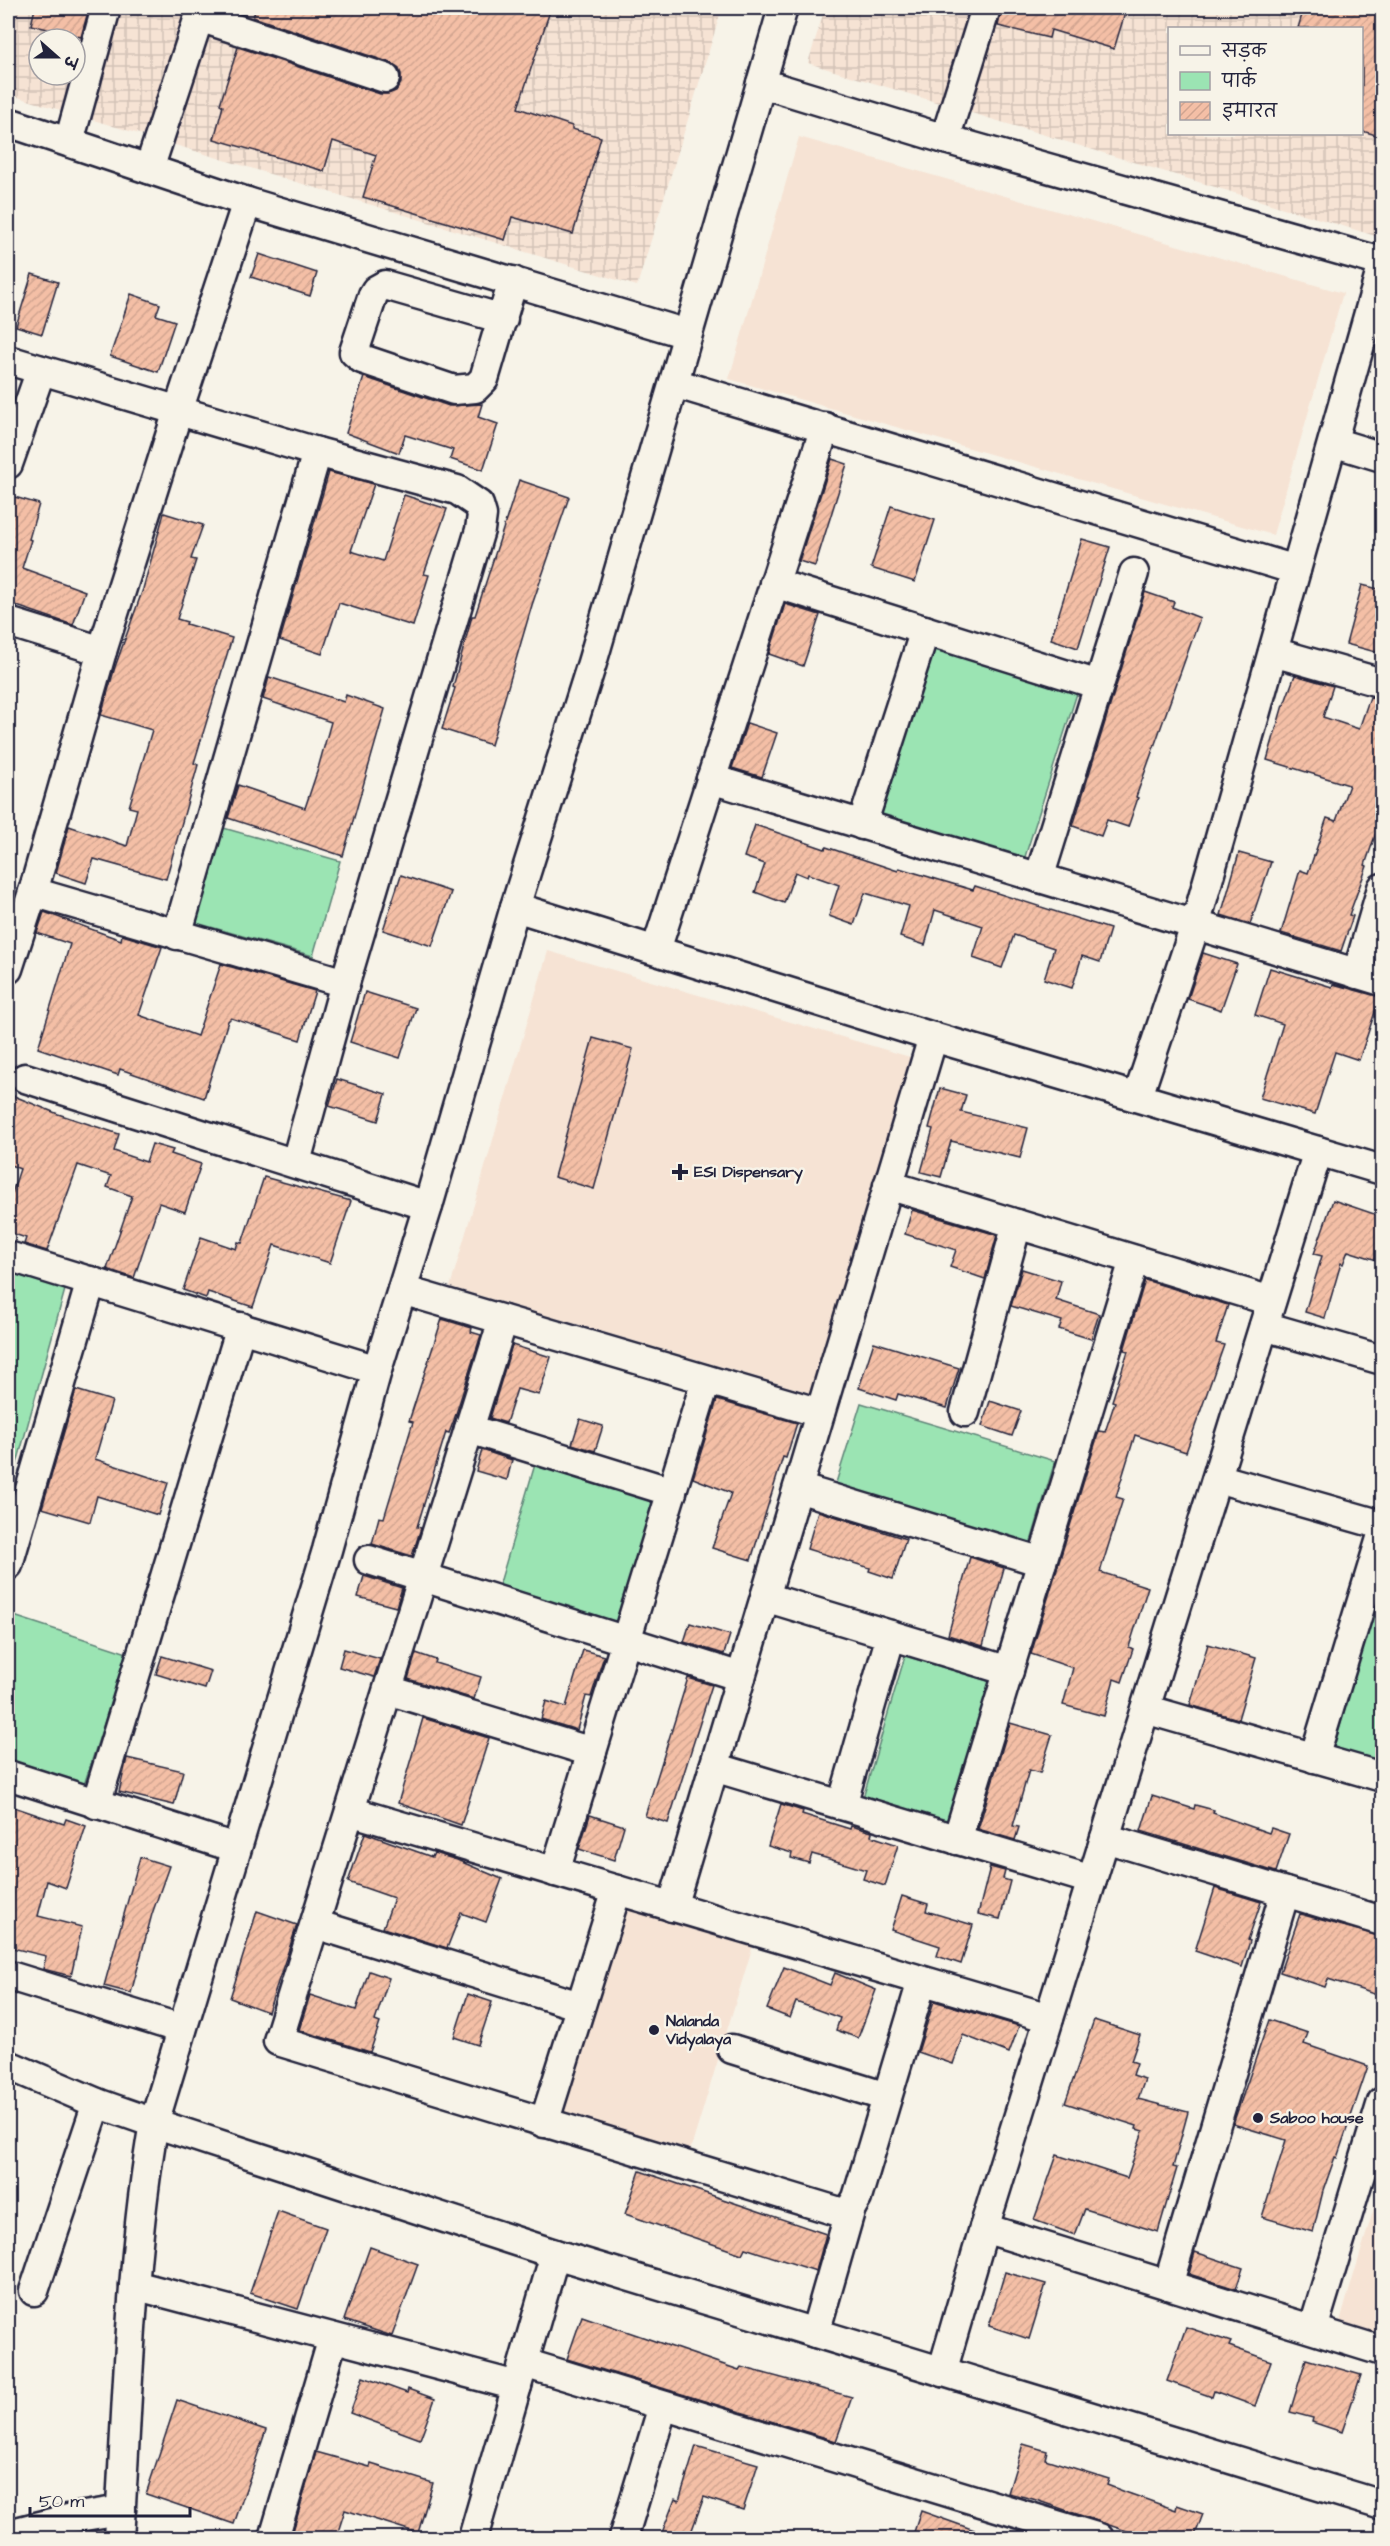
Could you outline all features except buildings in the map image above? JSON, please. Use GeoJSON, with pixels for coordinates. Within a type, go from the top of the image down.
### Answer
{"type":"FeatureCollection","features":[{"type":"Feature","properties":{"kind":"street"},"geometry":{"type":"LineString","coordinates":[[69,142],[106,8]]}},
{"type":"Feature","properties":{"kind":"street"},"geometry":{"type":"LineString","coordinates":[[119,2538],[134,2285],[144,2188],[154,2123],[327,1550],[377,1370],[428,1206],[515,907],[592,663],[761,83],[779,8]]}},
{"type":"Feature","properties":{"kind":"street"},"geometry":{"type":"LineString","coordinates":[[945,139],[986,8]]}},
{"type":"Feature","properties":{"kind":"street"},"geometry":{"type":"LineString","coordinates":[[149,169],[200,12],[385,78]]}},
{"type":"Feature","properties":{"kind":"street"},"geometry":{"type":"LineString","coordinates":[[761,83],[945,139],[1383,265],[1196,926],[1138,1096]]}},
{"type":"Feature","properties":{"kind":"street"},"geometry":{"type":"LineString","coordinates":[[8,122],[247,202],[687,334]]}},
{"type":"Feature","properties":{"kind":"street"},"geometry":{"type":"LineString","coordinates":[[8,969],[33,892],[102,651],[177,411],[247,202]]}},
{"type":"Feature","properties":{"kind":"street"},"geometry":{"type":"LineString","coordinates":[[503,319],[386,285],[376,290],[373,296],[354,352],[362,359],[454,390],[475,388],[484,379],[503,319],[513,281]]}},
{"type":"Feature","properties":{"kind":"street"},"geometry":{"type":"LineString","coordinates":[[8,360],[317,452],[457,490],[479,505],[482,515],[473,553],[345,984],[296,1162]]}},
{"type":"Feature","properties":{"kind":"street"},"geometry":{"type":"LineString","coordinates":[[8,464],[40,370]]}},
{"type":"Feature","properties":{"kind":"street"},"geometry":{"type":"LineString","coordinates":[[674,383],[1296,570]]}},
{"type":"Feature","properties":{"kind":"street"},"geometry":{"type":"LineString","coordinates":[[656,950],[825,427]]}},
{"type":"Feature","properties":{"kind":"street"},"geometry":{"type":"LineString","coordinates":[[1333,442],[1383,457]]}},
{"type":"Feature","properties":{"kind":"street"},"geometry":{"type":"LineString","coordinates":[[177,935],[317,452]]}},
{"type":"Feature","properties":{"kind":"street"},"geometry":{"type":"LineString","coordinates":[[1039,878],[1134,573]]}},
{"type":"Feature","properties":{"kind":"street"},"geometry":{"type":"LineString","coordinates":[[774,583],[1099,685]]}},
{"type":"Feature","properties":{"kind":"street"},"geometry":{"type":"LineString","coordinates":[[8,622],[102,651]]}},
{"type":"Feature","properties":{"kind":"street"},"geometry":{"type":"LineString","coordinates":[[862,825],[925,630]]}},
{"type":"Feature","properties":{"kind":"street"},"geometry":{"type":"LineString","coordinates":[[1273,652],[1383,683]]}},
{"type":"Feature","properties":{"kind":"street"},"geometry":{"type":"LineString","coordinates":[[711,779],[1370,977],[1383,888]]}},
{"type":"Feature","properties":{"kind":"street"},"geometry":{"type":"LineString","coordinates":[[33,892],[345,984]]}},
{"type":"Feature","properties":{"kind":"street"},"geometry":{"type":"LineString","coordinates":[[515,907],[933,1037],[1383,1170]]}},
{"type":"Feature","properties":{"kind":"street"},"geometry":{"type":"LineString","coordinates":[[672,1907],[933,1037]]}},
{"type":"Feature","properties":{"kind":"street"},"geometry":{"type":"LineString","coordinates":[[25,1078],[296,1162],[428,1206]]}},
{"type":"Feature","properties":{"kind":"street"},"geometry":{"type":"LineString","coordinates":[[942,2372],[984,2228],[1318,1151]]}},
{"type":"Feature","properties":{"kind":"street"},"geometry":{"type":"LineString","coordinates":[[888,1185],[1134,1260],[1383,1360]]}},
{"type":"Feature","properties":{"kind":"street"},"geometry":{"type":"LineString","coordinates":[[965,1412],[1017,1224]]}},
{"type":"Feature","properties":{"kind":"street"},"geometry":{"type":"LineString","coordinates":[[8,1256],[377,1370]]}},
{"type":"Feature","properties":{"kind":"street"},"geometry":{"type":"LineString","coordinates":[[957,1840],[1134,1260]]}},
{"type":"Feature","properties":{"kind":"street"},"geometry":{"type":"LineString","coordinates":[[8,1565],[91,1281]]}},
{"type":"Feature","properties":{"kind":"street"},"geometry":{"type":"LineString","coordinates":[[402,1290],[820,1413]]}},
{"type":"Feature","properties":{"kind":"street"},"geometry":{"type":"LineString","coordinates":[[503,1320],[278,2042],[832,2211],[843,2213],[851,2208]]}},
{"type":"Feature","properties":{"kind":"street"},"geometry":{"type":"LineString","coordinates":[[96,1804],[241,1328]]}},
{"type":"Feature","properties":{"kind":"street"},"geometry":{"type":"LineString","coordinates":[[555,1872],[706,1380]]}},
{"type":"Feature","properties":{"kind":"street"},"geometry":{"type":"LineString","coordinates":[[469,1429],[672,1492]]}},
{"type":"Feature","properties":{"kind":"street"},"geometry":{"type":"LineString","coordinates":[[1217,1478],[1383,1525]]}},
{"type":"Feature","properties":{"kind":"street"},"geometry":{"type":"LineString","coordinates":[[798,1488],[1042,1562]]}},
{"type":"Feature","properties":{"kind":"street"},"geometry":{"type":"LineString","coordinates":[[1314,1758],[1383,1535]]}},
{"type":"Feature","properties":{"kind":"street"},"geometry":{"type":"LineString","coordinates":[[369,1560],[741,1677]]}},
{"type":"Feature","properties":{"kind":"street"},"geometry":{"type":"LineString","coordinates":[[765,1597],[1009,1671]]}},
{"type":"Feature","properties":{"kind":"street"},"geometry":{"type":"LineString","coordinates":[[842,1805],[891,1635]]}},
{"type":"Feature","properties":{"kind":"street"},"geometry":{"type":"LineString","coordinates":[[388,1690],[592,1752]]}},
{"type":"Feature","properties":{"kind":"street"},"geometry":{"type":"LineString","coordinates":[[1145,1709],[1383,1777]]}},
{"type":"Feature","properties":{"kind":"street"},"geometry":{"type":"LineString","coordinates":[[714,1767],[1092,1880]]}},
{"type":"Feature","properties":{"kind":"street"},"geometry":{"type":"LineString","coordinates":[[8,1775],[236,1848]]}},
{"type":"Feature","properties":{"kind":"street"},"geometry":{"type":"LineString","coordinates":[[350,1811],[1049,2018]]}},
{"type":"Feature","properties":{"kind":"street"},"geometry":{"type":"LineString","coordinates":[[1105,1838],[1383,1921]]}},
{"type":"Feature","properties":{"kind":"street"},"geometry":{"type":"LineString","coordinates":[[544,2123],[617,1890]]}},
{"type":"Feature","properties":{"kind":"street"},"geometry":{"type":"LineString","coordinates":[[1168,2284],[1285,1892]]}},
{"type":"Feature","properties":{"kind":"street"},"geometry":{"type":"LineString","coordinates":[[315,1924],[580,2006]]}},
{"type":"Feature","properties":{"kind":"street"},"geometry":{"type":"LineString","coordinates":[[10,1976],[182,2029]]}},
{"type":"Feature","properties":{"kind":"street"},"geometry":{"type":"LineString","coordinates":[[815,2333],[851,2208],[857,2198],[922,1981]]}},
{"type":"Feature","properties":{"kind":"street"},"geometry":{"type":"LineString","coordinates":[[732,2049],[887,2097]]}},
{"type":"Feature","properties":{"kind":"street"},"geometry":{"type":"LineString","coordinates":[[8,2065],[97,2103],[154,2123],[555,2254],[1383,2505]]}},
{"type":"Feature","properties":{"kind":"street"},"geometry":{"type":"LineString","coordinates":[[1313,2329],[1383,2102]]}},
{"type":"Feature","properties":{"kind":"street"},"geometry":{"type":"LineString","coordinates":[[34,2291],[97,2103]]}},
{"type":"Feature","properties":{"kind":"street"},"geometry":{"type":"LineString","coordinates":[[984,2228],[1383,2351]]}},
{"type":"Feature","properties":{"kind":"street"},"geometry":{"type":"LineString","coordinates":[[472,2538],[555,2254]]}},
{"type":"Feature","properties":{"kind":"street"},"geometry":{"type":"LineString","coordinates":[[134,2285],[333,2338],[663,2406],[1099,2538]]}},
{"type":"Feature","properties":{"kind":"street"},"geometry":{"type":"LineString","coordinates":[[274,2538],[333,2338]]}},
{"type":"Feature","properties":{"kind":"street"},"geometry":{"type":"LineString","coordinates":[[623,2538],[663,2406]]}},
{"type":"Feature","properties":{"kind":"street"},"geometry":{"type":"LineString","coordinates":[[8,2534],[72,2518],[121,2510]]}},
{"type":"Feature","properties":{"kind":"shaded area"},"geometry":{"type":"Polygon","coordinates":[[[8,8],[722,8],[637,286],[8,94],[8,8]]]}},
{"type":"Feature","properties":{"kind":"shaded area"},"geometry":{"type":"Polygon","coordinates":[[[825,8],[1382,8],[1382,238],[808,63],[825,8]]]}},
{"type":"Feature","properties":{"kind":"shaded area"},"geometry":{"type":"Polygon","coordinates":[[[799,137],[1343,293],[1273,535],[729,379],[799,137]]]}},
{"type":"Feature","properties":{"kind":"shaded area","name":"ESI Dispensary"},"geometry":{"type":"Polygon","coordinates":[[[548,951],[910,1057],[811,1393],[450,1287],[548,951]]]}},
{"type":"Feature","properties":{"kind":"shaded area","name":"Nalanda Vidyalaya"},"geometry":{"type":"Polygon","coordinates":[[[621,1901],[754,1942],[688,2158],[555,2118],[621,1901]]]}},
{"type":"Feature","properties":{"kind":"shaded area"},"geometry":{"type":"Polygon","coordinates":[[[1382,2181],[1382,2334],[1340,2321],[1382,2181]]]}},
{"type":"Feature","properties":{"kind":"green space"},"geometry":{"type":"Polygon","coordinates":[[[934,642],[1079,687],[1023,863],[878,817],[934,642]]]}},
{"type":"Feature","properties":{"kind":"green space"},"geometry":{"type":"Polygon","coordinates":[[[220,827],[340,861],[313,956],[193,922],[220,827]]]}},
{"type":"Feature","properties":{"kind":"green space"},"geometry":{"type":"Polygon","coordinates":[[[8,1267],[66,1286],[8,1496],[8,1267]]]}},
{"type":"Feature","properties":{"kind":"green space"},"geometry":{"type":"Polygon","coordinates":[[[861,1403],[1055,1461],[1030,1545],[835,1486],[861,1403]]]}},
{"type":"Feature","properties":{"kind":"green space"},"geometry":{"type":"Polygon","coordinates":[[[536,1461],[659,1498],[619,1630],[497,1593],[536,1461]]]}},
{"type":"Feature","properties":{"kind":"green space"},"geometry":{"type":"Polygon","coordinates":[[[1382,1581],[1382,1764],[1333,1750],[1382,1581]]]}},
{"type":"Feature","properties":{"kind":"green space"},"geometry":{"type":"Polygon","coordinates":[[[8,1614],[127,1653],[82,1791],[8,1766],[8,1614]]]}},
{"type":"Feature","properties":{"kind":"green space"},"geometry":{"type":"Polygon","coordinates":[[[905,1656],[991,1682],[949,1823],[863,1798],[905,1656]]]}},
{"type":"Feature","properties":{"kind":"place","name":"ESI Dispensary"},"geometry":{"type":"Point","coordinates":[680,1172]}},
{"type":"Feature","properties":{"kind":"place","name":"Nalanda Vidyalaya"},"geometry":{"type":"Point","coordinates":[654,2030]}},
{"type":"Feature","properties":{"kind":"place","name":"Saboo house"},"geometry":{"type":"Point","coordinates":[1258,2118]}}]}
